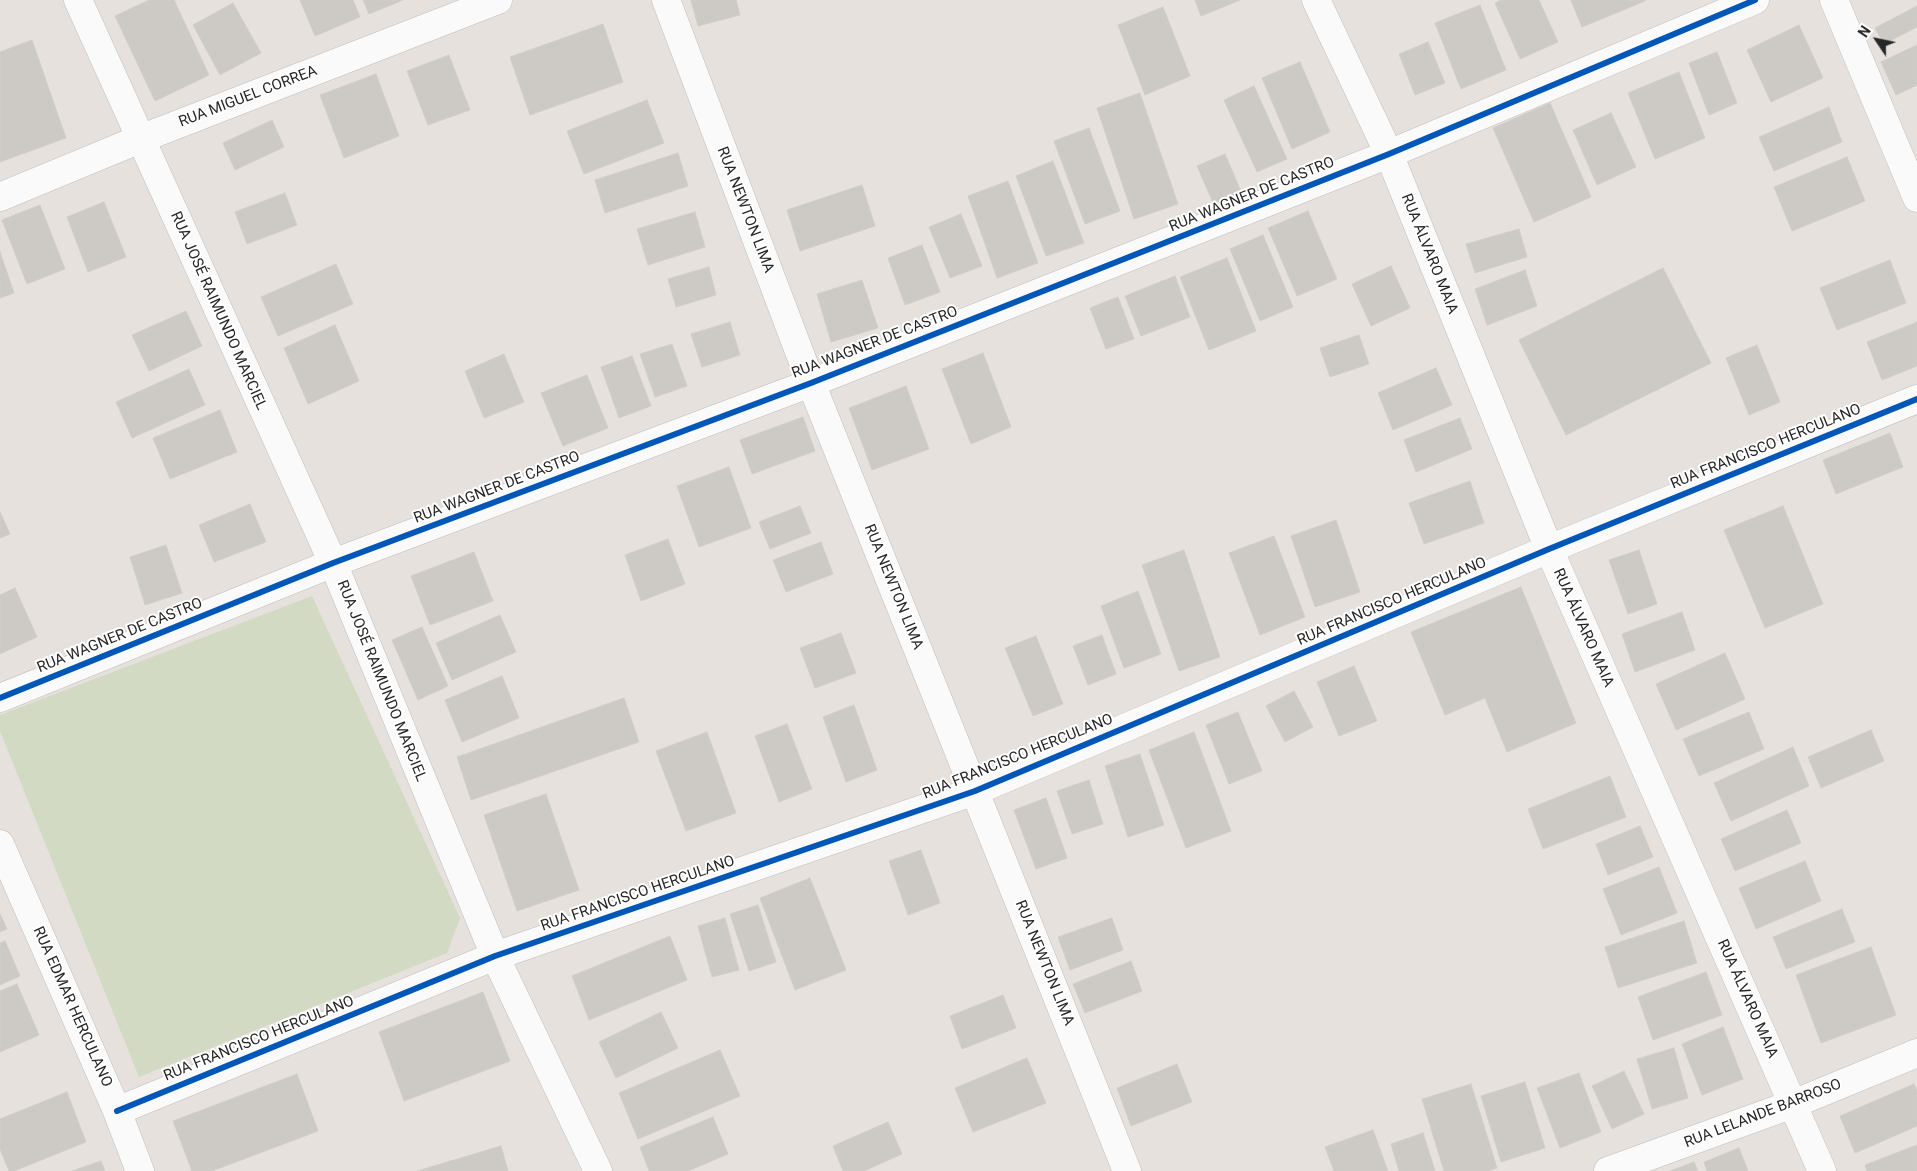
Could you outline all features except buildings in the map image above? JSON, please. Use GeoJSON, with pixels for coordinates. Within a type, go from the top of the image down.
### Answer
{"type":"FeatureCollection","features":[{"type":"Feature","properties":{"kind":"street","name":"RUA JOSÉ RAIMUNDO MARCIEL"},"geometry":{"type":"LineString","coordinates":[[78,0],[333,563],[495,956],[598,1171]]}},
{"type":"Feature","properties":{"kind":"street","name":"RUA MIGUEL CORREA"},"geometry":{"type":"LineString","coordinates":[[0,197],[140,139],[498,0]]}},
{"type":"Feature","properties":{"kind":"street","name":"RUA NEWTON LIMA"},"geometry":{"type":"LineString","coordinates":[[666,0],[811,382],[1127,1171]]}},
{"type":"Feature","properties":{"kind":"street","name":"RUA ÁLVARO MAIA"},"geometry":{"type":"LineString","coordinates":[[1316,0],[1389,154],[1549,549],[1822,1171]]}},
{"type":"Feature","properties":{"kind":"street","name":"RUA WAGNER DE CASTRO"},"geometry":{"type":"LineString","coordinates":[[0,698],[333,563],[811,382],[1389,154],[1755,0]]}},
{"type":"Feature","properties":{"kind":"street"},"geometry":{"type":"LineString","coordinates":[[1834,0],[1917,198]]}},
{"type":"Feature","properties":{"kind":"street","name":"RUA FRANCISCO HERCULANO"},"geometry":{"type":"LineString","coordinates":[[117,1111],[495,956],[975,791],[1549,549],[1917,399]]}},
{"type":"Feature","properties":{"kind":"street","name":"RUA EDMAR HERCULANO"},"geometry":{"type":"LineString","coordinates":[[0,844],[117,1111],[140,1171]]}},
{"type":"Feature","properties":{"kind":"street","name":"RUA LELANDE BARROSO"},"geometry":{"type":"LineString","coordinates":[[1608,1171],[1793,1104],[1917,1053]]}},
{"type":"Feature","properties":{"kind":"green space"},"geometry":{"type":"Polygon","coordinates":[[[312,596],[460,918],[447,953],[139,1077],[0,731],[0,715],[312,596]]]}},
{"type":"Feature","properties":{"kind":"cycle path"},"geometry":{"type":"LineString","coordinates":[[0,698],[333,563],[811,383],[1389,154],[1755,0]]}},
{"type":"Feature","properties":{"kind":"cycle path"},"geometry":{"type":"LineString","coordinates":[[117,1111],[495,956],[975,791],[1549,549],[1917,399]]}}]}
